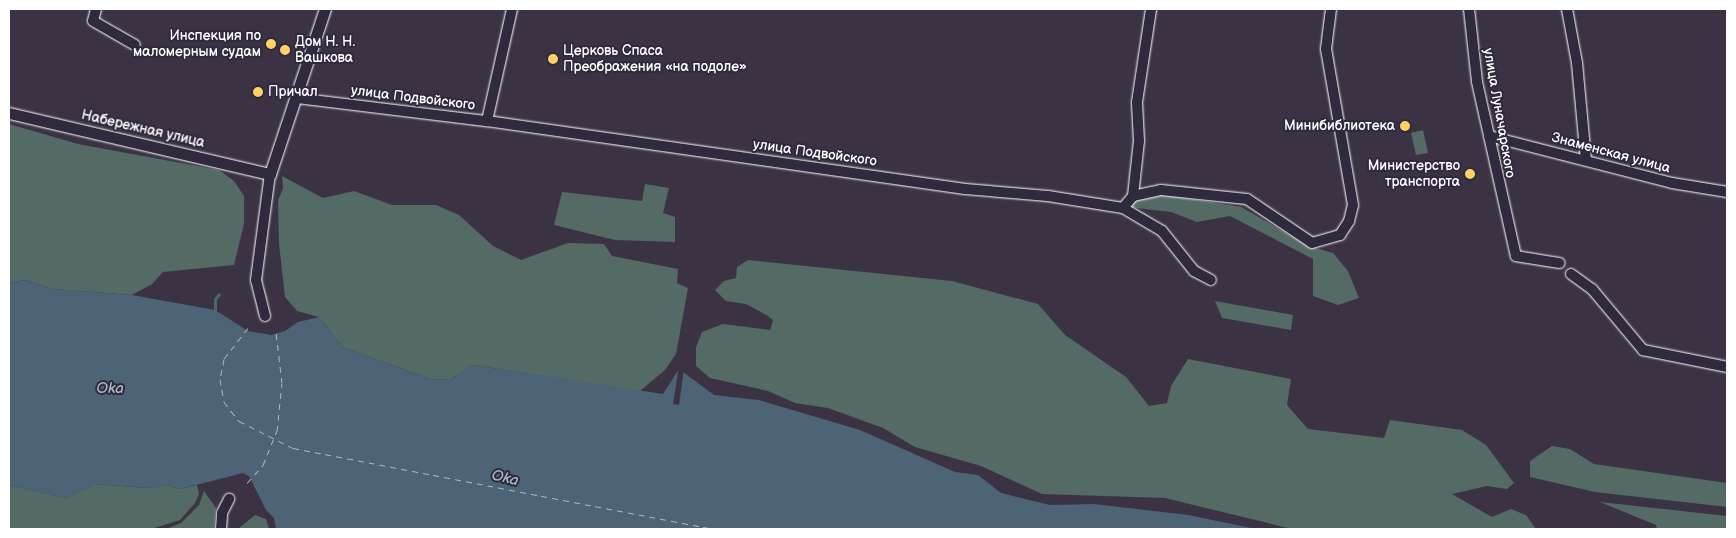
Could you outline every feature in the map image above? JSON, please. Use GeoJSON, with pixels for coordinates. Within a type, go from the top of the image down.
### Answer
{"type":"FeatureCollection","features":[{"type":"Feature","properties":{"kind":"street"},"geometry":{"type":"LineString","coordinates":[[96,9],[94,21],[136,45]]}},
{"type":"Feature","properties":{"kind":"street"},"geometry":{"type":"LineString","coordinates":[[265,316],[256,280],[270,174],[325,9]]}},
{"type":"Feature","properties":{"kind":"street"},"geometry":{"type":"LineString","coordinates":[[487,121],[512,9]]}},
{"type":"Feature","properties":{"kind":"street"},"geometry":{"type":"LineString","coordinates":[[1150,9],[1137,102],[1139,141],[1132,196],[1123,208],[1162,231],[1194,271],[1211,280]]}},
{"type":"Feature","properties":{"kind":"street"},"geometry":{"type":"LineString","coordinates":[[1132,196],[1161,190],[1247,199],[1312,243],[1340,235],[1349,221],[1353,205],[1326,49],[1331,9]]}},
{"type":"Feature","properties":{"kind":"street","name":"улица Луначарского"},"geometry":{"type":"LineString","coordinates":[[1469,9],[1477,82],[1500,192],[1516,256],[1559,263]]}},
{"type":"Feature","properties":{"kind":"street"},"geometry":{"type":"LineString","coordinates":[[1567,9],[1576,63],[1586,160]]}},
{"type":"Feature","properties":{"kind":"street","name":"улица Подвойского"},"geometry":{"type":"LineString","coordinates":[[296,98],[487,121],[965,190],[1048,196],[1123,208]]}},
{"type":"Feature","properties":{"kind":"street","name":"Набережная улица"},"geometry":{"type":"LineString","coordinates":[[9,113],[270,174]]}},
{"type":"Feature","properties":{"kind":"street","name":"Знаменская улица"},"geometry":{"type":"LineString","coordinates":[[1489,136],[1672,183],[1727,192]]}},
{"type":"Feature","properties":{"kind":"street"},"geometry":{"type":"LineString","coordinates":[[1571,274],[1592,289],[1643,350],[1727,367]]}},
{"type":"Feature","properties":{"kind":"street"},"geometry":{"type":"LineString","coordinates":[[221,529],[222,513],[229,499]]}},
{"type":"Feature","properties":{"kind":"green space"},"geometry":{"type":"Polygon","coordinates":[[[9,124],[78,144],[219,170],[234,181],[244,196],[244,224],[234,265],[163,272],[152,284],[132,295],[53,289],[25,280],[9,283],[9,124]]]}},
{"type":"Feature","properties":{"kind":"green space"},"geometry":{"type":"Polygon","coordinates":[[[1423,130],[1428,153],[1416,155],[1411,133],[1423,130]]]}},
{"type":"Feature","properties":{"kind":"green space"},"geometry":{"type":"Polygon","coordinates":[[[282,176],[323,198],[354,191],[392,205],[436,205],[459,215],[493,246],[521,260],[568,243],[604,244],[612,256],[678,269],[677,283],[688,288],[676,354],[665,370],[640,391],[473,365],[450,380],[430,379],[342,347],[319,317],[297,311],[285,297],[279,244],[278,200],[283,189],[282,176]]]}},
{"type":"Feature","properties":{"kind":"green space"},"geometry":{"type":"Polygon","coordinates":[[[645,184],[669,188],[663,213],[675,217],[675,242],[615,240],[554,225],[562,192],[642,201],[645,184]]]}},
{"type":"Feature","properties":{"kind":"green space"},"geometry":{"type":"Polygon","coordinates":[[[1160,194],[1241,207],[1309,246],[1333,253],[1348,271],[1359,298],[1338,305],[1313,296],[1313,259],[1230,216],[1197,222],[1171,212],[1128,207],[1135,200],[1160,194]]]}},
{"type":"Feature","properties":{"kind":"green space"},"geometry":{"type":"Polygon","coordinates":[[[748,260],[952,281],[1038,304],[1065,335],[1126,377],[1149,406],[1167,403],[1171,386],[1188,359],[1291,379],[1287,405],[1308,429],[1384,438],[1390,420],[1462,430],[1486,445],[1514,483],[1507,489],[1487,486],[1452,494],[1492,517],[1511,509],[1526,515],[1536,529],[1292,529],[1165,498],[1042,494],[981,466],[915,447],[883,428],[828,408],[795,403],[768,391],[710,378],[696,366],[696,347],[702,332],[723,324],[770,330],[773,320],[768,316],[746,304],[726,301],[715,290],[724,281],[736,278],[737,267],[748,260]]]}},
{"type":"Feature","properties":{"kind":"green space"},"geometry":{"type":"Polygon","coordinates":[[[1215,301],[1293,315],[1291,330],[1222,318],[1215,301]]]}},
{"type":"Feature","properties":{"kind":"green space"},"geometry":{"type":"Polygon","coordinates":[[[1552,446],[1570,449],[1594,464],[1727,483],[1727,507],[1595,492],[1530,477],[1530,461],[1552,446]]]}},
{"type":"Feature","properties":{"kind":"green space"},"geometry":{"type":"Polygon","coordinates":[[[95,484],[148,488],[168,485],[180,489],[197,485],[199,494],[195,503],[180,520],[151,529],[9,529],[9,485],[66,498],[95,484]]]}},
{"type":"Feature","properties":{"kind":"green space"},"geometry":{"type":"Polygon","coordinates":[[[204,491],[216,508],[214,529],[166,529],[181,523],[199,505],[204,491]]]}},
{"type":"Feature","properties":{"kind":"green space"},"geometry":{"type":"Polygon","coordinates":[[[1600,502],[1727,516],[1727,529],[1657,529],[1656,525],[1600,502]]]}},
{"type":"Feature","properties":{"kind":"green space"},"geometry":{"type":"Polygon","coordinates":[[[255,515],[266,519],[269,529],[238,529],[255,515]]]}},
{"type":"Feature","properties":{"kind":"water","name":"Oka"},"geometry":{"type":"Polygon","coordinates":[[[25,280],[53,289],[132,295],[215,310],[248,331],[271,335],[285,331],[298,322],[319,317],[342,347],[430,379],[450,380],[473,365],[663,394],[679,369],[714,395],[759,400],[860,430],[955,472],[978,475],[1001,493],[1050,505],[1094,504],[1188,515],[1256,529],[276,529],[274,518],[266,510],[249,476],[243,473],[180,489],[168,485],[148,488],[96,484],[66,498],[9,485],[9,283],[25,280]]]}},
{"type":"Feature","properties":{"kind":"pier"},"geometry":{"type":"Polygon","coordinates":[[[679,366],[684,369],[679,405],[673,404],[679,366]]]}},
{"type":"Feature","properties":{"kind":"waterway"},"geometry":{"type":"LineString","coordinates":[[215,310],[215,299],[219,294]]}},
{"type":"Feature","properties":{"kind":"ferry route"},"geometry":{"type":"LineString","coordinates":[[248,328],[224,359],[220,379],[224,402],[239,421],[293,448],[715,529]]}},
{"type":"Feature","properties":{"kind":"ferry route"},"geometry":{"type":"LineString","coordinates":[[247,483],[263,465],[277,431],[282,383],[276,332]]}},
{"type":"Feature","properties":{"kind":"place","name":"Инспекция по маломерным судам"},"geometry":{"type":"Point","coordinates":[271,44]}},
{"type":"Feature","properties":{"kind":"place","name":"Дом Н. Н. Вашкова"},"geometry":{"type":"Point","coordinates":[285,50]}},
{"type":"Feature","properties":{"kind":"place","name":"Церковь Спаса Преображения «на подоле»"},"geometry":{"type":"Point","coordinates":[553,59]}},
{"type":"Feature","properties":{"kind":"place","name":"Причал"},"geometry":{"type":"Point","coordinates":[258,92]}},
{"type":"Feature","properties":{"kind":"place","name":"Минибиблиотека"},"geometry":{"type":"Point","coordinates":[1405,126]}},
{"type":"Feature","properties":{"kind":"place","name":"Министерство транспорта"},"geometry":{"type":"Point","coordinates":[1470,174]}}]}
